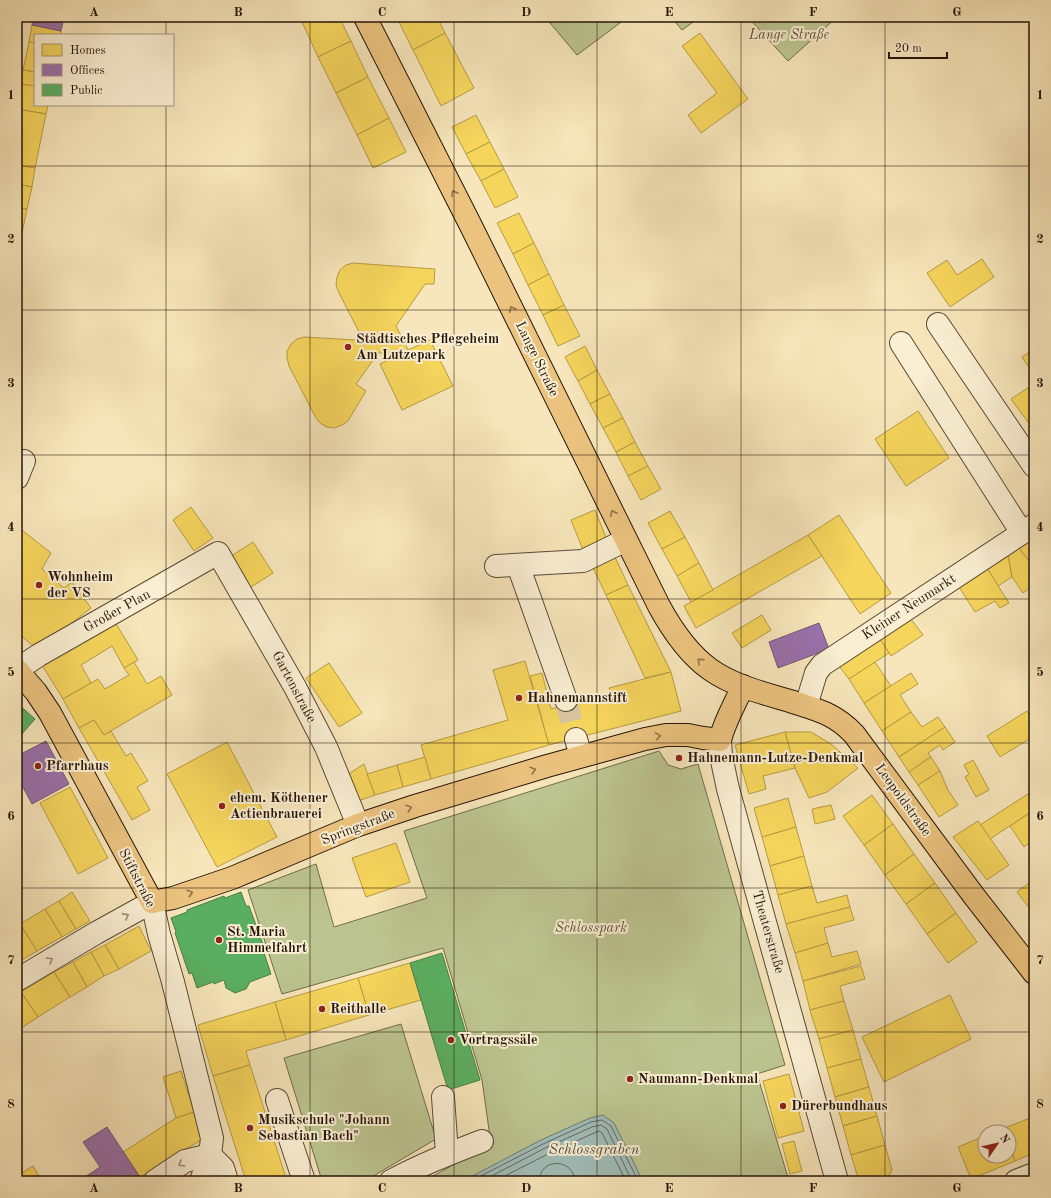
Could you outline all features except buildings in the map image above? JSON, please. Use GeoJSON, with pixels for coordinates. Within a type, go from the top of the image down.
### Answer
{"type":"FeatureCollection","features":[{"type":"Feature","properties":{"kind":"main road","name":"Lange Straße"},"geometry":{"type":"LineString","coordinates":[[365,17],[671,628],[698,659],[711,670],[738,684]]}},
{"type":"Feature","properties":{"kind":"main road","name":"Stiftstraße"},"geometry":{"type":"LineString","coordinates":[[18,670],[50,713],[152,902]]}},
{"type":"Feature","properties":{"kind":"main road","name":"Leopoldstraße"},"geometry":{"type":"LineString","coordinates":[[738,684],[830,715],[838,719],[854,734],[974,896],[1034,973]]}},
{"type":"Feature","properties":{"kind":"main road","name":"Theaterstraße"},"geometry":{"type":"LineString","coordinates":[[720,740],[723,726],[735,704],[738,684]]}},
{"type":"Feature","properties":{"kind":"main road","name":"Springstraße"},"geometry":{"type":"LineString","coordinates":[[152,902],[174,898],[232,878],[358,825],[422,804],[578,748],[666,735],[688,735],[720,740]]}},
{"type":"Feature","properties":{"kind":"street"},"geometry":{"type":"LineString","coordinates":[[938,324],[1034,466]]}},
{"type":"Feature","properties":{"kind":"street"},"geometry":{"type":"LineString","coordinates":[[901,342],[1028,529]]}},
{"type":"Feature","properties":{"kind":"street","name":"Kleiner Neumarkt"},"geometry":{"type":"LineString","coordinates":[[806,706],[816,673],[822,665],[1028,529]]}},
{"type":"Feature","properties":{"kind":"street"},"geometry":{"type":"LineString","coordinates":[[496,566],[583,561],[626,540]]}},
{"type":"Feature","properties":{"kind":"street","name":"Großer Plan"},"geometry":{"type":"LineString","coordinates":[[18,670],[39,655],[218,553]]}},
{"type":"Feature","properties":{"kind":"street","name":"Gartenstraße"},"geometry":{"type":"LineString","coordinates":[[218,553],[295,687],[326,747],[358,825]]}},
{"type":"Feature","properties":{"kind":"street"},"geometry":{"type":"LineString","coordinates":[[518,565],[566,700]]}},
{"type":"Feature","properties":{"kind":"street","name":"Theaterstraße"},"geometry":{"type":"LineString","coordinates":[[720,740],[721,756],[728,789],[837,1181]]}},
{"type":"Feature","properties":{"kind":"street","name":"Springstraße"},"geometry":{"type":"LineString","coordinates":[[17,980],[152,902]]}},
{"type":"Feature","properties":{"kind":"street","name":"Stiftstraße"},"geometry":{"type":"LineString","coordinates":[[152,902],[212,1138],[210,1155],[201,1181]]}},
{"type":"Feature","properties":{"kind":"street"},"geometry":{"type":"LineString","coordinates":[[443,1098],[447,1154]]}},
{"type":"Feature","properties":{"kind":"street"},"geometry":{"type":"LineString","coordinates":[[277,1100],[304,1181]]}},
{"type":"Feature","properties":{"kind":"street"},"geometry":{"type":"LineString","coordinates":[[391,1181],[447,1154],[482,1141]]}},
{"type":"Feature","properties":{"kind":"street"},"geometry":{"type":"LineString","coordinates":[[155,1181],[185,1161],[210,1155],[223,1168],[227,1181]]}},
{"type":"Feature","properties":{"kind":"street"},"geometry":{"type":"LineString","coordinates":[[1016,1181],[1034,1174]]}},
{"type":"Feature","properties":{"kind":"green space"},"geometry":{"type":"Polygon","coordinates":[[[545,17],[628,17],[577,55],[545,17]]]}},
{"type":"Feature","properties":{"kind":"green space"},"geometry":{"type":"Polygon","coordinates":[[[671,17],[700,17],[682,30],[671,17]]]}},
{"type":"Feature","properties":{"kind":"green space","name":"Lange Straße"},"geometry":{"type":"Polygon","coordinates":[[[748,17],[837,17],[788,61],[748,17]]]}},
{"type":"Feature","properties":{"kind":"green space","name":"Schlosspark"},"geometry":{"type":"Polygon","coordinates":[[[659,751],[668,765],[681,769],[698,764],[785,1065],[757,1074],[789,1181],[424,1181],[491,1144],[482,1080],[443,948],[282,994],[248,890],[316,864],[334,927],[427,898],[404,831],[659,751]]]}},
{"type":"Feature","properties":{"kind":"green space"},"geometry":{"type":"Polygon","coordinates":[[[401,1024],[436,1139],[365,1181],[322,1181],[284,1058],[401,1024]]]}},
{"type":"Feature","properties":{"kind":"water","name":"Schlossgraben"},"geometry":{"type":"Polygon","coordinates":[[[603,1115],[614,1123],[642,1181],[569,1181],[556,1178],[550,1181],[463,1181],[541,1140],[590,1118],[603,1115]]]}},
{"type":"Feature","properties":{"kind":"tunnel"},"geometry":{"type":"LineString","coordinates":[[566,700],[576,739]]}},
{"type":"Feature","properties":{"kind":"place","name":"Städtisches Pflegeheim Am Lutzepark"},"geometry":{"type":"Point","coordinates":[348,347]}},
{"type":"Feature","properties":{"kind":"place","name":"Wohnheim der VS"},"geometry":{"type":"Point","coordinates":[39,585]}},
{"type":"Feature","properties":{"kind":"place","name":"Hahnemannstift"},"geometry":{"type":"Point","coordinates":[519,698]}},
{"type":"Feature","properties":{"kind":"place","name":"Hahnemann-Lutze-Denkmal"},"geometry":{"type":"Point","coordinates":[679,758]}},
{"type":"Feature","properties":{"kind":"place","name":"Pfarrhaus"},"geometry":{"type":"Point","coordinates":[38,766]}},
{"type":"Feature","properties":{"kind":"place","name":"ehem. Köthener Actienbrauerei"},"geometry":{"type":"Point","coordinates":[222,806]}},
{"type":"Feature","properties":{"kind":"place","name":"St. Maria Himmelfahrt"},"geometry":{"type":"Point","coordinates":[219,940]}},
{"type":"Feature","properties":{"kind":"place","name":"Reithalle"},"geometry":{"type":"Point","coordinates":[322,1009]}},
{"type":"Feature","properties":{"kind":"place","name":"Vortragssäle"},"geometry":{"type":"Point","coordinates":[451,1040]}},
{"type":"Feature","properties":{"kind":"place","name":"Naumann-Denkmal"},"geometry":{"type":"Point","coordinates":[630,1079]}},
{"type":"Feature","properties":{"kind":"place","name":"Dürerbundhaus"},"geometry":{"type":"Point","coordinates":[783,1106]}},
{"type":"Feature","properties":{"kind":"place","name":"Musikschule \"Johann Sebastian Bach\""},"geometry":{"type":"Point","coordinates":[250,1128]}}]}
